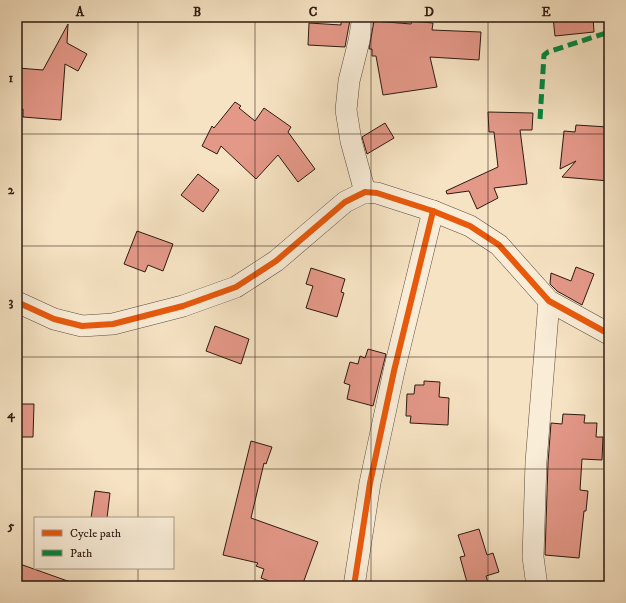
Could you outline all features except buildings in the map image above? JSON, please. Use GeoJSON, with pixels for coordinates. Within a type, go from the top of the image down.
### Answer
{"type":"FeatureCollection","features":[{"type":"Feature","properties":{"kind":"street"},"geometry":{"type":"LineString","coordinates":[[363,17],[359,42],[349,81],[346,110],[351,142],[365,192]]}},
{"type":"Feature","properties":{"kind":"street"},"geometry":{"type":"LineString","coordinates":[[17,302],[54,319],[82,326],[113,324],[183,306],[236,287],[276,261],[345,202],[365,192],[377,193],[433,211],[470,226],[498,245],[550,301],[609,334]]}},
{"type":"Feature","properties":{"kind":"street"},"geometry":{"type":"LineString","coordinates":[[354,586],[370,483],[394,372],[433,211]]}},
{"type":"Feature","properties":{"kind":"street"},"geometry":{"type":"LineString","coordinates":[[537,586],[533,557],[536,462],[550,301]]}},
{"type":"Feature","properties":{"kind":"marked path"},"geometry":{"type":"LineString","coordinates":[[540,119],[544,55],[548,52],[609,32]]}},
{"type":"Feature","properties":{"kind":"cycle path"},"geometry":{"type":"LineString","coordinates":[[17,302],[54,319],[82,326],[113,324],[183,306],[236,287],[276,261],[345,202],[365,192],[377,193],[433,211],[470,226],[499,245],[549,301],[609,334]]}},
{"type":"Feature","properties":{"kind":"cycle path"},"geometry":{"type":"LineString","coordinates":[[354,586],[370,483],[394,371],[433,211]]}}]}
